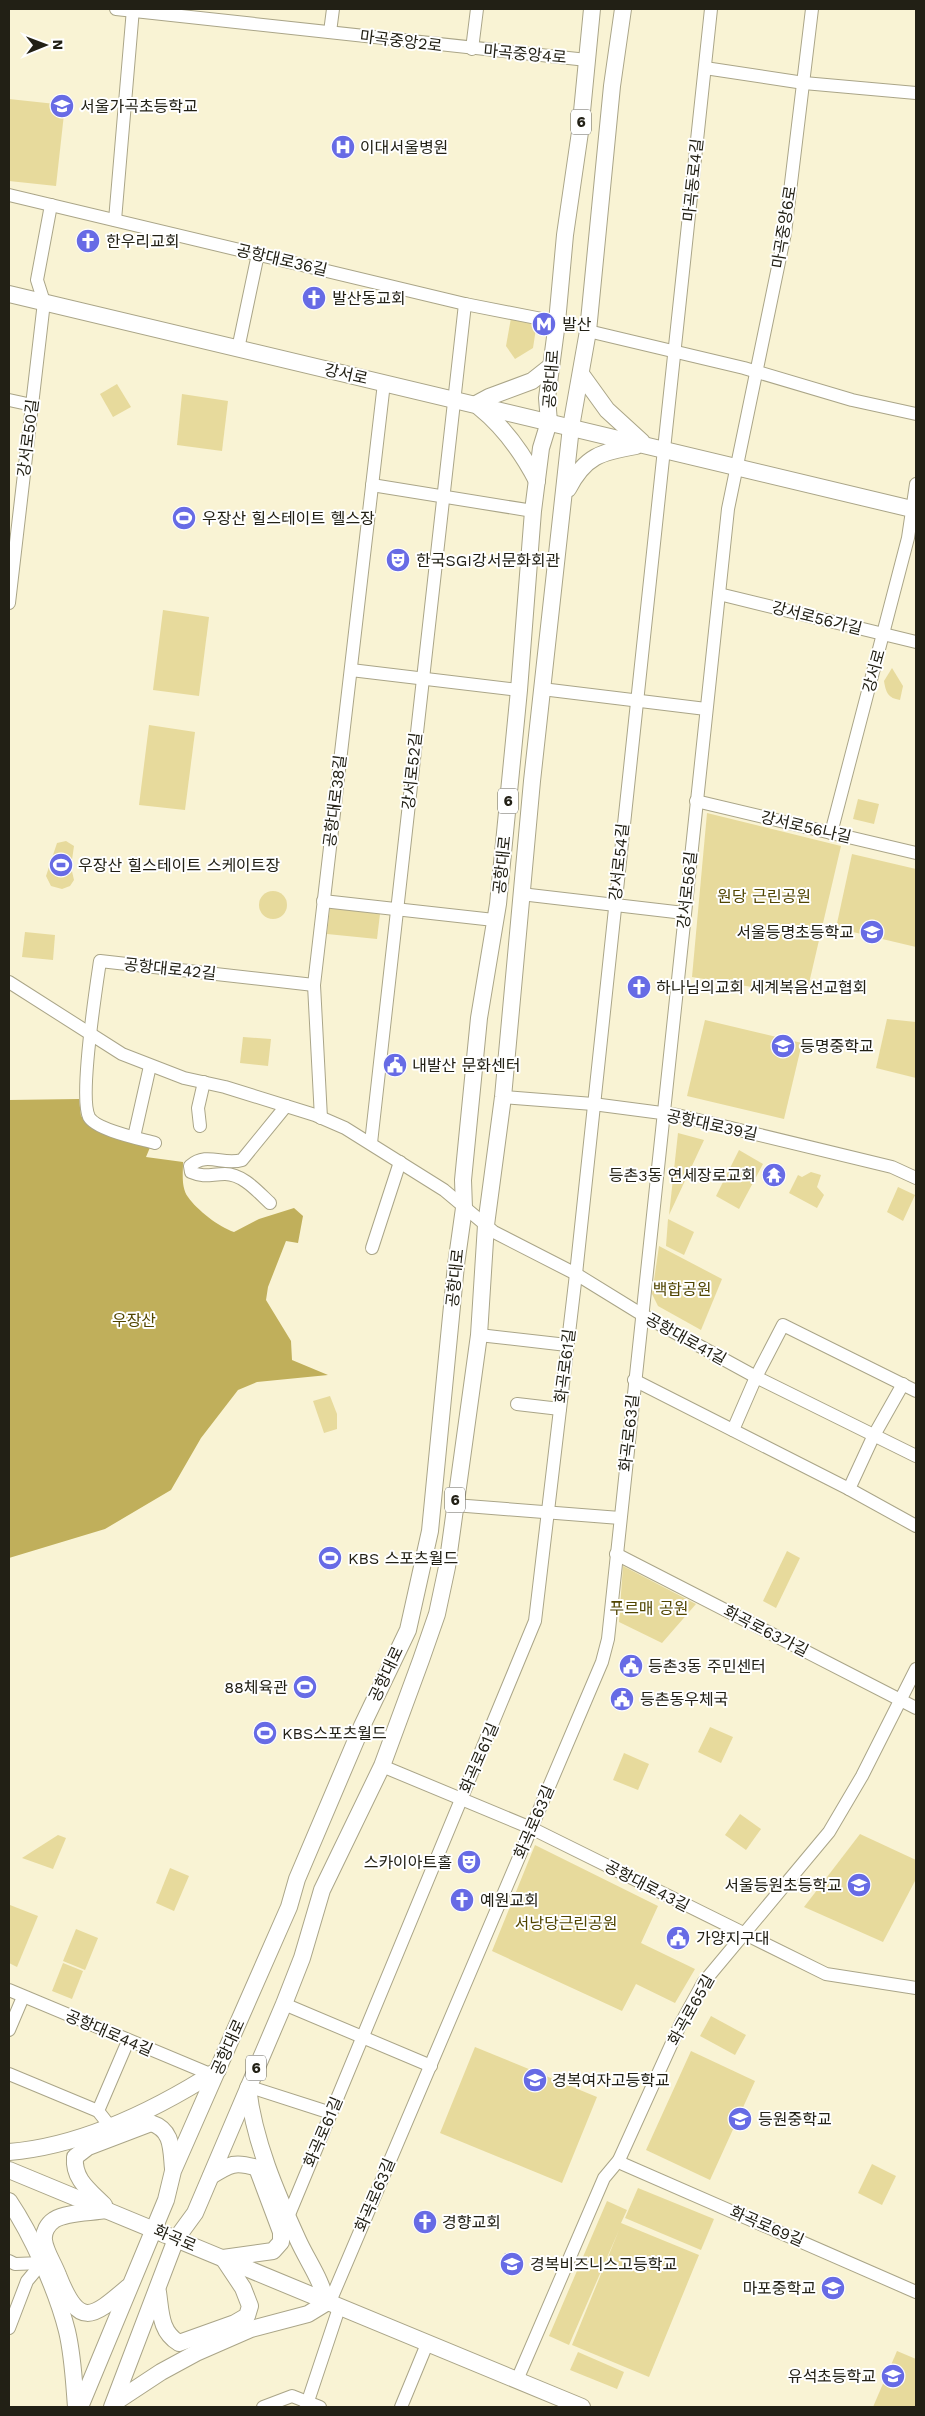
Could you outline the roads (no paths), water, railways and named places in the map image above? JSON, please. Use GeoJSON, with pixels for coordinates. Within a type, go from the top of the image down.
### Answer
{"type":"FeatureCollection","features":[{"type":"Feature","properties":{"kind":"main road","name":"공항대로"},"geometry":{"type":"LineString","coordinates":[[80,2407],[166,2200],[173,2171],[214,2072],[289,1907],[302,1867],[362,1726],[408,1630],[430,1531],[456,1265],[464,1208],[463,1180],[476,1056],[494,920],[498,904],[519,690],[533,511],[541,448],[549,422],[547,398],[550,366],[557,322],[565,235],[580,132],[592,9]]}},
{"type":"Feature","properties":{"kind":"main road","name":"공항대로"},"geometry":{"type":"LineString","coordinates":[[113,2405],[176,2239],[195,2214],[247,2086],[284,2004],[302,1958],[322,1890],[382,1766],[436,1614],[447,1567],[479,1335],[486,1225],[503,1097],[542,690],[571,427],[588,331],[612,86],[623,9]]}},
{"type":"Feature","properties":{"kind":"main road","name":"강서로"},"geometry":{"type":"LineString","coordinates":[[9,294],[915,510]]}},
{"type":"Feature","properties":{"kind":"main road"},"geometry":{"type":"LineString","coordinates":[[537,481],[516,443],[493,418],[476,404],[489,396],[532,381],[550,366]]}},
{"type":"Feature","properties":{"kind":"main road"},"geometry":{"type":"LineString","coordinates":[[581,374],[607,410],[646,445]]}},
{"type":"Feature","properties":{"kind":"main road"},"geometry":{"type":"LineString","coordinates":[[563,497],[576,474],[593,458],[607,451],[646,445]]}},
{"type":"Feature","properties":{"kind":"main road"},"geometry":{"type":"LineString","coordinates":[[9,2152],[38,2149],[109,2125],[154,2106],[197,2084],[214,2072]]}},
{"type":"Feature","properties":{"kind":"main road"},"geometry":{"type":"LineString","coordinates":[[113,2405],[161,2372],[196,2353],[251,2330],[308,2314],[332,2305],[288,2218],[253,2125],[247,2086]]}},
{"type":"Feature","properties":{"kind":"main road"},"geometry":{"type":"LineString","coordinates":[[109,2210],[79,2179],[74,2168],[75,2157],[88,2147],[151,2123],[161,2126],[168,2133],[173,2171]]}},
{"type":"Feature","properties":{"kind":"main road"},"geometry":{"type":"LineString","coordinates":[[158,2289],[165,2331],[170,2338],[179,2343],[235,2324],[247,2316],[250,2306],[243,2288],[223,2258],[273,2251],[281,2242],[282,2232],[257,2168],[241,2162],[222,2169],[211,2176]]}},
{"type":"Feature","properties":{"kind":"main road","name":"화곡로"},"geometry":{"type":"LineString","coordinates":[[9,2170],[517,2380],[560,2403],[582,2407]]}},
{"type":"Feature","properties":{"kind":"main road"},"geometry":{"type":"LineString","coordinates":[[9,2201],[32,2241],[42,2263],[66,2329],[72,2360],[76,2407]]}},
{"type":"Feature","properties":{"kind":"main road"},"geometry":{"type":"LineString","coordinates":[[109,2210],[54,2220],[46,2228],[44,2239],[68,2299],[76,2309],[93,2313],[102,2309],[130,2285]]}},
{"type":"Feature","properties":{"kind":"street","name":"마곡중앙2로"},"geometry":{"type":"LineString","coordinates":[[116,9],[472,49]]}},
{"type":"Feature","properties":{"kind":"street"},"geometry":{"type":"LineString","coordinates":[[330,32],[333,9]]}},
{"type":"Feature","properties":{"kind":"street","name":"마곡중앙4로"},"geometry":{"type":"LineString","coordinates":[[477,9],[472,49],[588,60]]}},
{"type":"Feature","properties":{"kind":"street","name":"마곡동로4길"},"geometry":{"type":"LineString","coordinates":[[676,351],[711,9]]}},
{"type":"Feature","properties":{"kind":"street","name":"마곡중앙6로"},"geometry":{"type":"LineString","coordinates":[[756,371],[785,233],[812,9]]}},
{"type":"Feature","properties":{"kind":"street"},"geometry":{"type":"LineString","coordinates":[[115,220],[133,10]]}},
{"type":"Feature","properties":{"kind":"street"},"geometry":{"type":"LineString","coordinates":[[705,68],[804,83],[916,93]]}},
{"type":"Feature","properties":{"kind":"street","name":"공항대로36길"},"geometry":{"type":"LineString","coordinates":[[9,195],[465,304],[557,322]]}},
{"type":"Feature","properties":{"kind":"street"},"geometry":{"type":"LineString","coordinates":[[44,302],[37,280],[51,205]]}},
{"type":"Feature","properties":{"kind":"street"},"geometry":{"type":"LineString","coordinates":[[238,349],[258,254]]}},
{"type":"Feature","properties":{"kind":"street","name":"강서로50길"},"geometry":{"type":"LineString","coordinates":[[9,603],[44,302]]}},
{"type":"Feature","properties":{"kind":"street"},"geometry":{"type":"LineString","coordinates":[[454,399],[465,304]]}},
{"type":"Feature","properties":{"kind":"street"},"geometry":{"type":"LineString","coordinates":[[588,331],[756,371],[852,400],[916,414]]}},
{"type":"Feature","properties":{"kind":"street"},"geometry":{"type":"LineString","coordinates":[[662,449],[676,351]]}},
{"type":"Feature","properties":{"kind":"street"},"geometry":{"type":"LineString","coordinates":[[736,467],[756,371]]}},
{"type":"Feature","properties":{"kind":"street","name":"공항대로38길"},"geometry":{"type":"LineString","coordinates":[[321,1118],[314,984],[384,383]]}},
{"type":"Feature","properties":{"kind":"street","name":"강서로52길"},"geometry":{"type":"LineString","coordinates":[[371,1143],[454,399]]}},
{"type":"Feature","properties":{"kind":"street"},"geometry":{"type":"LineString","coordinates":[[9,400],[32,404]]}},
{"type":"Feature","properties":{"kind":"street","name":"강서로54길"},"geometry":{"type":"LineString","coordinates":[[576,1274],[662,449]]}},
{"type":"Feature","properties":{"kind":"street","name":"강서로56길"},"geometry":{"type":"LineString","coordinates":[[641,1314],[728,509],[736,467]]}},
{"type":"Feature","properties":{"kind":"street"},"geometry":{"type":"LineString","coordinates":[[915,510],[916,484]]}},
{"type":"Feature","properties":{"kind":"street"},"geometry":{"type":"LineString","coordinates":[[372,485],[443,498],[533,511]]}},
{"type":"Feature","properties":{"kind":"street","name":"강서로"},"geometry":{"type":"LineString","coordinates":[[831,833],[915,510]]}},
{"type":"Feature","properties":{"kind":"street","name":"강서로56가길"},"geometry":{"type":"LineString","coordinates":[[719,594],[916,642]]}},
{"type":"Feature","properties":{"kind":"street"},"geometry":{"type":"LineString","coordinates":[[351,670],[519,690]]}},
{"type":"Feature","properties":{"kind":"street"},"geometry":{"type":"LineString","coordinates":[[542,690],[706,709]]}},
{"type":"Feature","properties":{"kind":"street","name":"강서로56나길"},"geometry":{"type":"LineString","coordinates":[[696,801],[916,853]]}},
{"type":"Feature","properties":{"kind":"street","name":"공항대로"},"geometry":{"type":"LineString","coordinates":[[521,894],[684,913]]}},
{"type":"Feature","properties":{"kind":"street"},"geometry":{"type":"LineString","coordinates":[[324,901],[494,920]]}},
{"type":"Feature","properties":{"kind":"street","name":"공항대로42길"},"geometry":{"type":"LineString","coordinates":[[155,1143],[98,1126],[89,1117],[86,1100],[90,1034],[100,961],[314,984]]}},
{"type":"Feature","properties":{"kind":"street"},"geometry":{"type":"LineString","coordinates":[[9,982],[122,1054],[150,1066],[321,1118],[371,1143],[444,1190],[464,1208]]}},
{"type":"Feature","properties":{"kind":"street"},"geometry":{"type":"LineString","coordinates":[[134,1137],[150,1066]]}},
{"type":"Feature","properties":{"kind":"street"},"geometry":{"type":"LineString","coordinates":[[200,1126],[198,1108],[204,1082]]}},
{"type":"Feature","properties":{"kind":"street","name":"공항대로39길"},"geometry":{"type":"LineString","coordinates":[[503,1097],[594,1104],[663,1113],[892,1167],[916,1178]]}},
{"type":"Feature","properties":{"kind":"street"},"geometry":{"type":"LineString","coordinates":[[270,1203],[237,1176],[226,1174],[202,1176],[191,1172],[190,1166],[197,1160],[210,1158],[234,1163],[242,1160],[286,1106]]}},
{"type":"Feature","properties":{"kind":"street"},"geometry":{"type":"LineString","coordinates":[[372,1248],[400,1162]]}},
{"type":"Feature","properties":{"kind":"street","name":"공항대로41길"},"geometry":{"type":"LineString","coordinates":[[464,1208],[494,1232],[576,1274],[641,1314],[756,1377],[873,1437],[916,1456]]}},
{"type":"Feature","properties":{"kind":"street","name":"화곡로61길"},"geometry":{"type":"LineString","coordinates":[[288,2218],[535,1621],[576,1274]]}},
{"type":"Feature","properties":{"kind":"street","name":"화곡로63길"},"geometry":{"type":"LineString","coordinates":[[332,2305],[602,1662],[608,1639],[641,1314]]}},
{"type":"Feature","properties":{"kind":"street"},"geometry":{"type":"LineString","coordinates":[[732,1430],[756,1377],[783,1325],[916,1391]]}},
{"type":"Feature","properties":{"kind":"street"},"geometry":{"type":"LineString","coordinates":[[479,1335],[567,1345]]}},
{"type":"Feature","properties":{"kind":"street"},"geometry":{"type":"LineString","coordinates":[[634,1380],[849,1489],[916,1526]]}},
{"type":"Feature","properties":{"kind":"street"},"geometry":{"type":"LineString","coordinates":[[849,1489],[873,1437],[903,1384]]}},
{"type":"Feature","properties":{"kind":"street"},"geometry":{"type":"LineString","coordinates":[[517,1404],[560,1409]]}},
{"type":"Feature","properties":{"kind":"street"},"geometry":{"type":"LineString","coordinates":[[454,1506],[620,1518]]}},
{"type":"Feature","properties":{"kind":"street","name":"화곡로63가길"},"geometry":{"type":"LineString","coordinates":[[616,1554],[916,1708]]}},
{"type":"Feature","properties":{"kind":"street","name":"화곡로65길"},"geometry":{"type":"LineString","coordinates":[[517,2380],[604,2178],[619,2160],[681,2023],[703,1983],[829,1832],[862,1776],[916,1669]]}},
{"type":"Feature","properties":{"kind":"street","name":"공항대로43길"},"geometry":{"type":"LineString","coordinates":[[382,1766],[531,1828],[826,1974],[916,1988]]}},
{"type":"Feature","properties":{"kind":"street","name":"공항대로44길"},"geometry":{"type":"LineString","coordinates":[[9,1990],[128,2041],[214,2072]]}},
{"type":"Feature","properties":{"kind":"street"},"geometry":{"type":"LineString","coordinates":[[9,2030],[23,1997]]}},
{"type":"Feature","properties":{"kind":"street"},"geometry":{"type":"LineString","coordinates":[[284,2004],[431,2066]]}},
{"type":"Feature","properties":{"kind":"street"},"geometry":{"type":"LineString","coordinates":[[98,2111],[128,2041]]}},
{"type":"Feature","properties":{"kind":"street"},"geometry":{"type":"LineString","coordinates":[[9,2074],[98,2111],[109,2125]]}},
{"type":"Feature","properties":{"kind":"street","name":"공항대로"},"geometry":{"type":"LineString","coordinates":[[247,2086],[331,2113]]}},
{"type":"Feature","properties":{"kind":"street","name":"화곡로69길"},"geometry":{"type":"LineString","coordinates":[[619,2160],[623,2164],[916,2292]]}},
{"type":"Feature","properties":{"kind":"street"},"geometry":{"type":"LineString","coordinates":[[9,2261],[15,2264],[42,2263]]}},
{"type":"Feature","properties":{"kind":"street"},"geometry":{"type":"LineString","coordinates":[[9,2328],[27,2281],[42,2263]]}},
{"type":"Feature","properties":{"kind":"street"},"geometry":{"type":"LineString","coordinates":[[307,2405],[332,2305]]}},
{"type":"Feature","properties":{"kind":"street"},"geometry":{"type":"LineString","coordinates":[[401,2407],[427,2344]]}},
{"type":"Feature","properties":{"kind":"street"},"geometry":{"type":"LineString","coordinates":[[262,2407],[292,2396],[307,2405],[320,2407]]}},
{"type":"Feature","properties":{"kind":"place","name":"서울가곡초등학교"},"geometry":{"type":"Point","coordinates":[62,106]}},
{"type":"Feature","properties":{"kind":"place","name":"이대서울병원"},"geometry":{"type":"Point","coordinates":[343,147]}},
{"type":"Feature","properties":{"kind":"place","name":"한우리교회"},"geometry":{"type":"Point","coordinates":[88,241]}},
{"type":"Feature","properties":{"kind":"place","name":"발산동교회"},"geometry":{"type":"Point","coordinates":[314,298]}},
{"type":"Feature","properties":{"kind":"place","name":"발산"},"geometry":{"type":"Point","coordinates":[544,324]}},
{"type":"Feature","properties":{"kind":"place","name":"우장산 힐스테이트 헬스장"},"geometry":{"type":"Point","coordinates":[184,518]}},
{"type":"Feature","properties":{"kind":"place","name":"한국SGI강서문화회관"},"geometry":{"type":"Point","coordinates":[398,560]}},
{"type":"Feature","properties":{"kind":"place","name":"우장산 힐스테이트 스케이트장"},"geometry":{"type":"Point","coordinates":[61,865]}},
{"type":"Feature","properties":{"kind":"place","name":"서울등명초등학교"},"geometry":{"type":"Point","coordinates":[872,932]}},
{"type":"Feature","properties":{"kind":"place","name":"하나님의교회 세계복음선교협회"},"geometry":{"type":"Point","coordinates":[639,987]}},
{"type":"Feature","properties":{"kind":"place","name":"등명중학교"},"geometry":{"type":"Point","coordinates":[783,1046]}},
{"type":"Feature","properties":{"kind":"place","name":"내발산 문화센터"},"geometry":{"type":"Point","coordinates":[395,1065]}},
{"type":"Feature","properties":{"kind":"place","name":"등촌3동 연세장로교회"},"geometry":{"type":"Point","coordinates":[774,1175]}},
{"type":"Feature","properties":{"kind":"place","name":"KBS 스포츠월드"},"geometry":{"type":"Point","coordinates":[330,1558]}},
{"type":"Feature","properties":{"kind":"place","name":"등촌3동 주민센터"},"geometry":{"type":"Point","coordinates":[631,1666]}},
{"type":"Feature","properties":{"kind":"place","name":"88체육관"},"geometry":{"type":"Point","coordinates":[305,1687]}},
{"type":"Feature","properties":{"kind":"place","name":"등촌동우체국"},"geometry":{"type":"Point","coordinates":[622,1699]}},
{"type":"Feature","properties":{"kind":"place","name":"KBS스포츠월드"},"geometry":{"type":"Point","coordinates":[265,1733]}},
{"type":"Feature","properties":{"kind":"place","name":"스카이아트홀"},"geometry":{"type":"Point","coordinates":[469,1862]}},
{"type":"Feature","properties":{"kind":"place","name":"서울등원초등학교"},"geometry":{"type":"Point","coordinates":[859,1885]}},
{"type":"Feature","properties":{"kind":"place","name":"예원교회"},"geometry":{"type":"Point","coordinates":[462,1900]}},
{"type":"Feature","properties":{"kind":"place","name":"가양지구대"},"geometry":{"type":"Point","coordinates":[678,1938]}},
{"type":"Feature","properties":{"kind":"place","name":"경복여자고등학교"},"geometry":{"type":"Point","coordinates":[535,2080]}},
{"type":"Feature","properties":{"kind":"place","name":"등원중학교"},"geometry":{"type":"Point","coordinates":[740,2119]}},
{"type":"Feature","properties":{"kind":"place","name":"경향교회"},"geometry":{"type":"Point","coordinates":[425,2222]}},
{"type":"Feature","properties":{"kind":"place","name":"경복비즈니스고등학교"},"geometry":{"type":"Point","coordinates":[512,2264]}},
{"type":"Feature","properties":{"kind":"place","name":"마포중학교"},"geometry":{"type":"Point","coordinates":[833,2288]}},
{"type":"Feature","properties":{"kind":"place","name":"유석초등학교"},"geometry":{"type":"Point","coordinates":[893,2376]}},
{"type":"Feature","properties":{"kind":"park label","name":"원당 근린공원"},"geometry":{"type":"Point","coordinates":[764,896]}},
{"type":"Feature","properties":{"kind":"park label","name":"백합공원"},"geometry":{"type":"Point","coordinates":[682,1289]}},
{"type":"Feature","properties":{"kind":"park label","name":"우장산"},"geometry":{"type":"Point","coordinates":[134,1320]}},
{"type":"Feature","properties":{"kind":"park label","name":"푸르매 공원"},"geometry":{"type":"Point","coordinates":[649,1608]}},
{"type":"Feature","properties":{"kind":"park label","name":"서낭당근린공원"},"geometry":{"type":"Point","coordinates":[566,1923]}}]}
